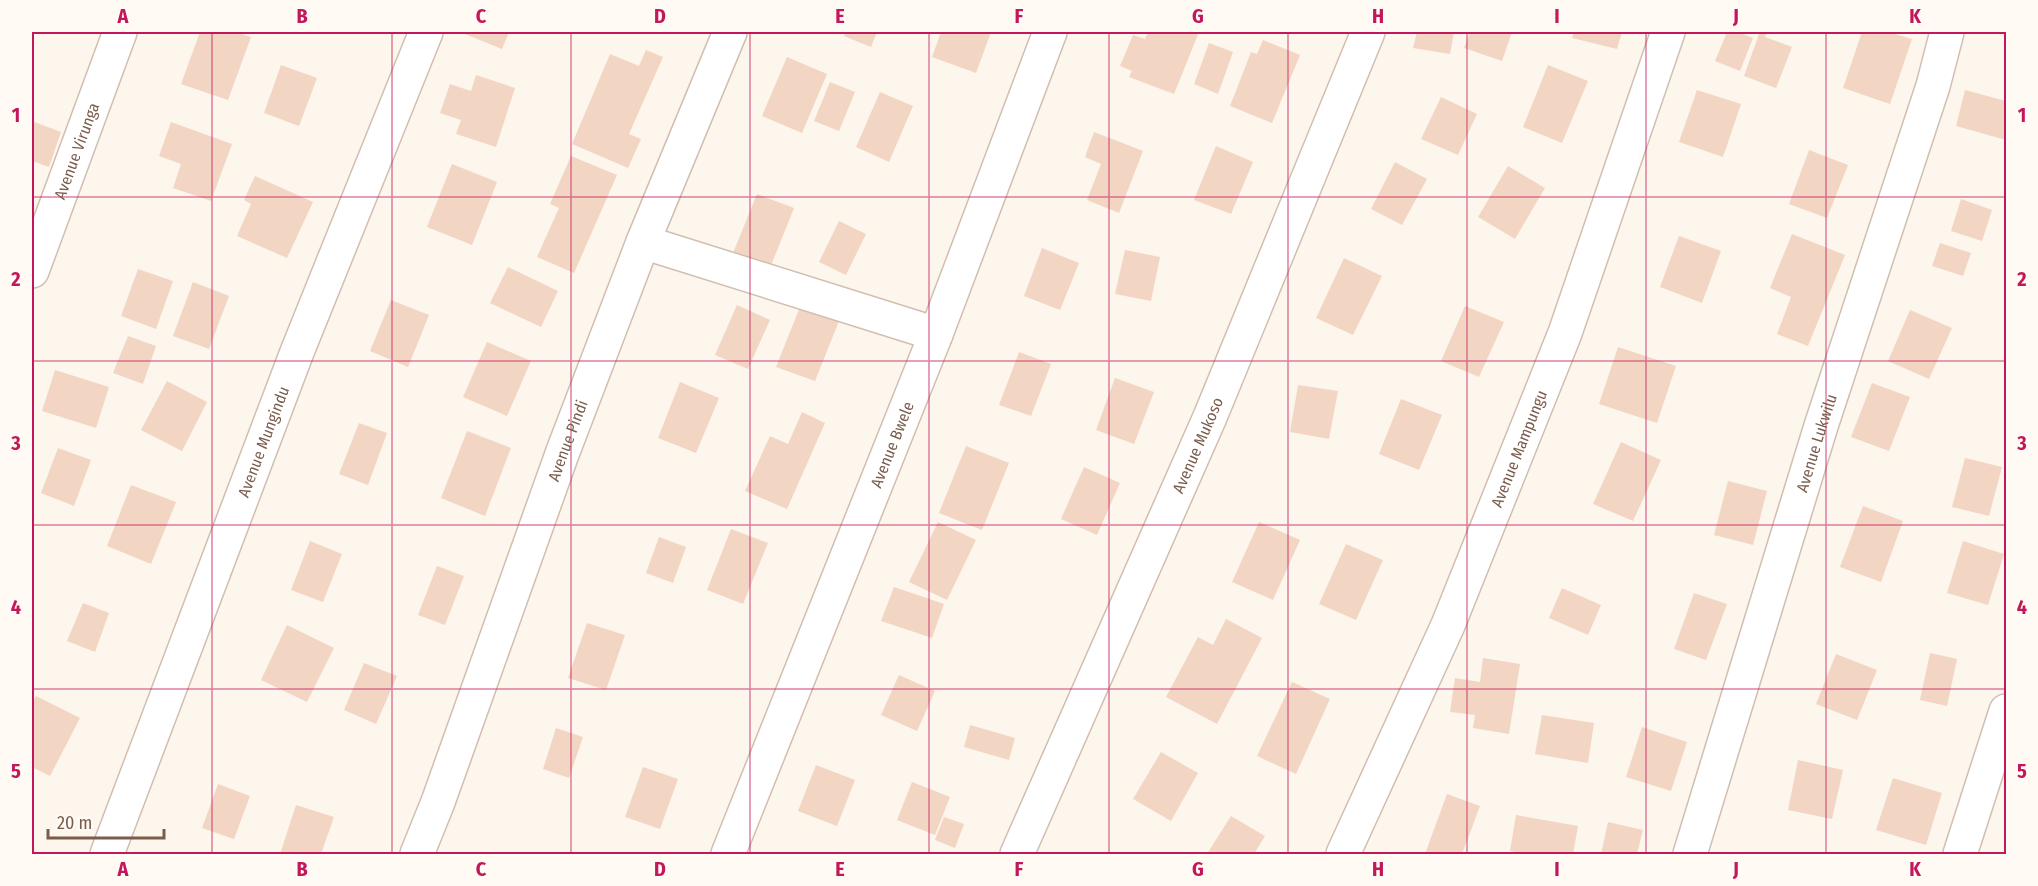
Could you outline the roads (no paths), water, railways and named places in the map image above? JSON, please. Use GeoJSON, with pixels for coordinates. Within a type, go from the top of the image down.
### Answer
{"type":"FeatureCollection","features":[{"type":"Feature","properties":{"kind":"street","name":"Avenue Virunga"},"geometry":{"type":"LineString","coordinates":[[32,271],[120,32]]}},
{"type":"Feature","properties":{"kind":"street","name":"Avenue Mungindu"},"geometry":{"type":"LineString","coordinates":[[107,855],[297,352],[426,32]]}},
{"type":"Feature","properties":{"kind":"street","name":"Avenue Pindi"},"geometry":{"type":"LineString","coordinates":[[417,855],[562,454],[643,242],[730,32]]}},
{"type":"Feature","properties":{"kind":"street","name":"Avenue Bwele"},"geometry":{"type":"LineString","coordinates":[[728,855],[936,334],[1050,32]]}},
{"type":"Feature","properties":{"kind":"street","name":"Avenue Mukoso"},"geometry":{"type":"LineString","coordinates":[[1017,855],[1210,417],[1368,32]]}},
{"type":"Feature","properties":{"kind":"street","name":"Avenue Mampungu"},"geometry":{"type":"LineString","coordinates":[[1354,851],[1448,625],[1560,344],[1668,32]]}},
{"type":"Feature","properties":{"kind":"street","name":"Avenue Lukwilu"},"geometry":{"type":"LineString","coordinates":[[1690,855],[1821,426],[1933,86],[1947,32]]}},
{"type":"Feature","properties":{"kind":"street"},"geometry":{"type":"LineString","coordinates":[[643,242],[936,334]]}},
{"type":"Feature","properties":{"kind":"street"},"geometry":{"type":"LineString","coordinates":[[1960,855],[2007,711]]}}]}
